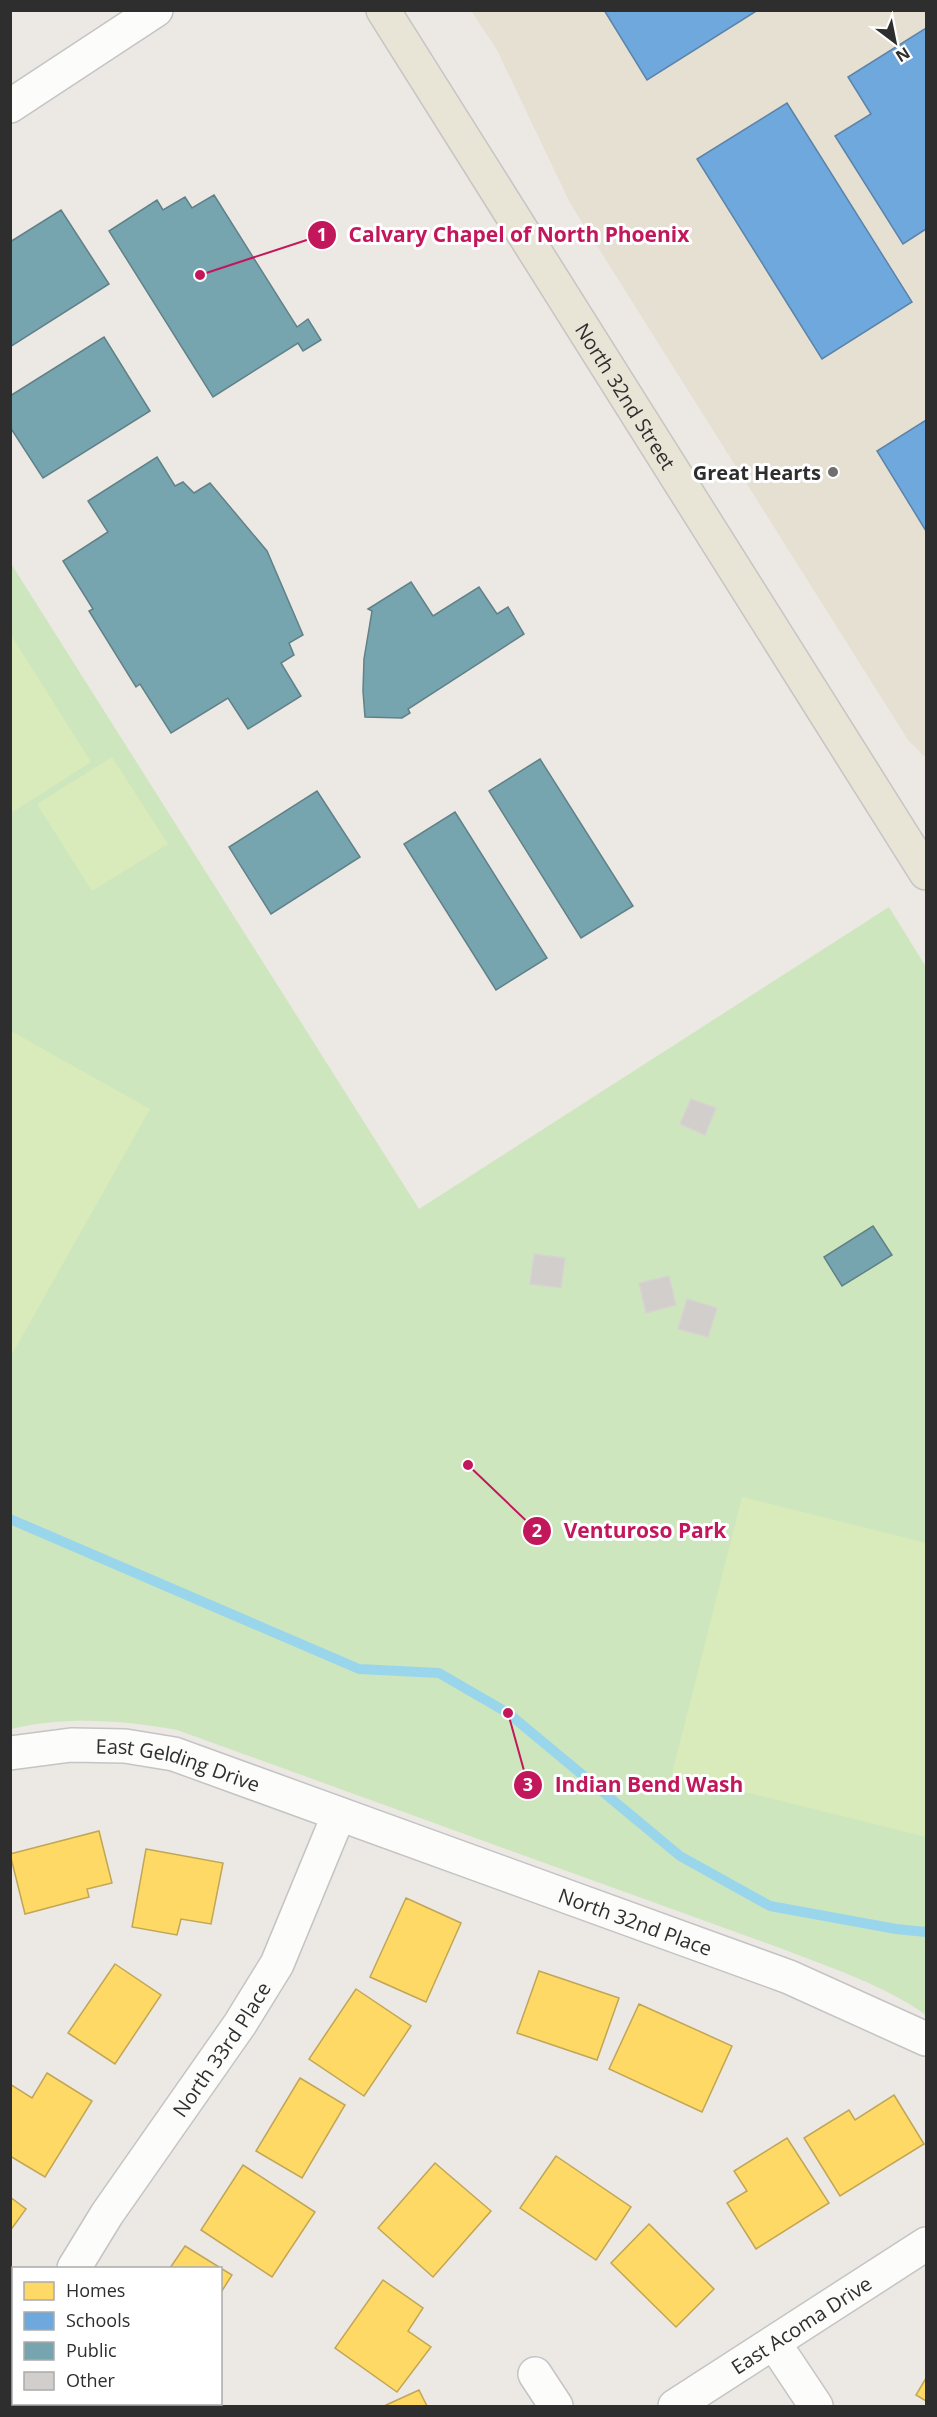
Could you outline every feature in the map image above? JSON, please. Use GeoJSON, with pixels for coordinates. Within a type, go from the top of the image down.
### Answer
{"type":"FeatureCollection","features":[{"type":"Feature","properties":{"kind":"main road","name":"North 32nd Street"},"geometry":{"type":"LineString","coordinates":[[383,10],[927,873]]}},
{"type":"Feature","properties":{"kind":"street"},"geometry":{"type":"LineString","coordinates":[[10,106],[156,10]]}},
{"type":"Feature","properties":{"kind":"street","name":"East Gelding Drive"},"geometry":{"type":"LineString","coordinates":[[11,1751],[71,1745],[124,1746],[174,1754],[339,1814]]}},
{"type":"Feature","properties":{"kind":"street","name":"North 32nd Place"},"geometry":{"type":"LineString","coordinates":[[339,1814],[789,1977],[927,2039]]}},
{"type":"Feature","properties":{"kind":"street","name":"North 33rd Place"},"geometry":{"type":"LineString","coordinates":[[75,2267],[107,2214],[240,2024],[277,1964],[339,1814]]}},
{"type":"Feature","properties":{"kind":"street","name":"East Acoma Drive"},"geometry":{"type":"LineString","coordinates":[[675,2406],[927,2244]]}},
{"type":"Feature","properties":{"kind":"street"},"geometry":{"type":"LineString","coordinates":[[774,2343],[816,2406]]}},
{"type":"Feature","properties":{"kind":"street"},"geometry":{"type":"LineString","coordinates":[[535,2374],[556,2406]]}},
{"type":"Feature","properties":{"kind":"shaded area","name":"Great Hearts"},"geometry":{"type":"Polygon","coordinates":[[[471,11],[926,11],[926,758],[908,740],[570,203],[497,50],[471,11]]]}},
{"type":"Feature","properties":{"kind":"green space"},"geometry":{"type":"Polygon","coordinates":[[[10,562],[419,1209],[889,907],[926,967],[926,2015],[874,1985],[780,1948],[177,1730],[94,1721],[52,1722],[11,1729],[10,562]]]}},
{"type":"Feature","properties":{"kind":"green space"},"geometry":{"type":"Polygon","coordinates":[[[11,635],[91,762],[10,813],[11,635]]]}},
{"type":"Feature","properties":{"kind":"green space"},"geometry":{"type":"Polygon","coordinates":[[[112,757],[168,844],[92,891],[37,804],[112,757]]]}},
{"type":"Feature","properties":{"kind":"green space"},"geometry":{"type":"Polygon","coordinates":[[[11,1031],[150,1109],[11,1356],[11,1031]]]}},
{"type":"Feature","properties":{"kind":"green space"},"geometry":{"type":"Polygon","coordinates":[[[742,1497],[926,1543],[926,1837],[672,1774],[742,1497]]]}},
{"type":"Feature","properties":{"kind":"building: Homes"},"geometry":{"type":"Polygon","coordinates":[[[99,1831],[112,1883],[87,1889],[89,1897],[25,1914],[10,1854],[99,1831]]]}},
{"type":"Feature","properties":{"kind":"building: Homes"},"geometry":{"type":"Polygon","coordinates":[[[146,1849],[223,1863],[211,1924],[181,1919],[177,1935],[132,1927],[146,1849]]]}},
{"type":"Feature","properties":{"kind":"building: Homes"},"geometry":{"type":"Polygon","coordinates":[[[406,1898],[461,1923],[426,2002],[370,1977],[406,1898]]]}},
{"type":"Feature","properties":{"kind":"building: Homes"},"geometry":{"type":"Polygon","coordinates":[[[115,1964],[161,1995],[115,2064],[68,2033],[115,1964]]]}},
{"type":"Feature","properties":{"kind":"building: Homes"},"geometry":{"type":"Polygon","coordinates":[[[539,1971],[619,1998],[597,2060],[517,2033],[539,1971]]]}},
{"type":"Feature","properties":{"kind":"building: Homes"},"geometry":{"type":"Polygon","coordinates":[[[356,1989],[411,2026],[364,2096],[309,2059],[356,1989]]]}},
{"type":"Feature","properties":{"kind":"building: Homes"},"geometry":{"type":"Polygon","coordinates":[[[639,2004],[732,2046],[702,2112],[609,2069],[639,2004]]]}},
{"type":"Feature","properties":{"kind":"building: Homes"},"geometry":{"type":"Polygon","coordinates":[[[47,2073],[92,2101],[45,2177],[10,2156],[10,2084],[32,2098],[47,2073]]]}},
{"type":"Feature","properties":{"kind":"building: Homes"},"geometry":{"type":"Polygon","coordinates":[[[300,2078],[345,2105],[302,2178],[256,2151],[300,2078]]]}},
{"type":"Feature","properties":{"kind":"building: Homes"},"geometry":{"type":"Polygon","coordinates":[[[894,2095],[924,2144],[840,2196],[804,2138],[849,2110],[855,2120],[894,2095]]]}},
{"type":"Feature","properties":{"kind":"building: Homes"},"geometry":{"type":"Polygon","coordinates":[[[787,2138],[829,2203],[756,2249],[727,2203],[747,2191],[734,2171],[787,2138]]]}},
{"type":"Feature","properties":{"kind":"building: Homes"},"geometry":{"type":"Polygon","coordinates":[[[556,2156],[631,2207],[596,2260],[520,2208],[556,2156]]]}},
{"type":"Feature","properties":{"kind":"building: Homes"},"geometry":{"type":"Polygon","coordinates":[[[435,2163],[491,2211],[433,2277],[378,2228],[435,2163]]]}},
{"type":"Feature","properties":{"kind":"building: Homes"},"geometry":{"type":"Polygon","coordinates":[[[243,2165],[315,2212],[272,2277],[201,2230],[243,2165]]]}},
{"type":"Feature","properties":{"kind":"building: Homes"},"geometry":{"type":"Polygon","coordinates":[[[10,2197],[26,2209],[10,2231],[10,2197]]]}},
{"type":"Feature","properties":{"kind":"building: Homes"},"geometry":{"type":"Polygon","coordinates":[[[649,2224],[714,2289],[676,2327],[611,2263],[649,2224]]]}},
{"type":"Feature","properties":{"kind":"building: Homes"},"geometry":{"type":"Polygon","coordinates":[[[185,2246],[219,2267],[171,2267],[185,2246]]]}},
{"type":"Feature","properties":{"kind":"building: Homes"},"geometry":{"type":"Polygon","coordinates":[[[222,2269],[232,2275],[222,2291],[222,2269]]]}},
{"type":"Feature","properties":{"kind":"building: Homes"},"geometry":{"type":"Polygon","coordinates":[[[383,2280],[423,2308],[408,2331],[431,2347],[397,2392],[335,2348],[383,2280]]]}},
{"type":"Feature","properties":{"kind":"building: Homes"},"geometry":{"type":"Polygon","coordinates":[[[926,2378],[926,2401],[916,2395],[926,2378]]]}},
{"type":"Feature","properties":{"kind":"building: Homes"},"geometry":{"type":"Polygon","coordinates":[[[419,2390],[427,2406],[384,2406],[419,2390]]]}},
{"type":"Feature","properties":{"kind":"building: Homes"},"geometry":{"type":"Polygon","coordinates":[[[90,2405],[160,2405],[159,2406],[90,2405]]]}},
{"type":"Feature","properties":{"kind":"building: Schools"},"geometry":{"type":"Polygon","coordinates":[[[604,10],[758,10],[647,80],[604,10]]]}},
{"type":"Feature","properties":{"kind":"building: Schools"},"geometry":{"type":"Polygon","coordinates":[[[926,28],[926,229],[903,244],[835,136],[871,114],[848,77],[926,28]]]}},
{"type":"Feature","properties":{"kind":"building: Schools"},"geometry":{"type":"Polygon","coordinates":[[[787,103],[912,302],[822,359],[697,159],[787,103]]]}},
{"type":"Feature","properties":{"kind":"building: Schools"},"geometry":{"type":"Polygon","coordinates":[[[926,420],[926,531],[877,451],[926,420]]]}},
{"type":"Feature","properties":{"kind":"building: Public"},"geometry":{"type":"Polygon","coordinates":[[[214,195],[297,327],[308,319],[321,340],[303,351],[298,343],[213,397],[109,231],[157,200],[163,210],[185,197],[192,208],[214,195]]]}},
{"type":"Feature","properties":{"kind":"building: Public"},"geometry":{"type":"Polygon","coordinates":[[[61,210],[109,284],[10,347],[10,242],[61,210]]]}},
{"type":"Feature","properties":{"kind":"building: Public"},"geometry":{"type":"Polygon","coordinates":[[[104,337],[150,411],[43,478],[10,427],[10,396],[104,337]]]}},
{"type":"Feature","properties":{"kind":"building: Public"},"geometry":{"type":"Polygon","coordinates":[[[157,457],[175,486],[183,482],[194,493],[210,483],[267,551],[303,635],[289,643],[294,655],[281,663],[301,696],[248,729],[228,698],[171,733],[140,684],[136,687],[89,611],[93,609],[63,561],[108,532],[88,501],[157,457]]]}},
{"type":"Feature","properties":{"kind":"building: Public"},"geometry":{"type":"Polygon","coordinates":[[[411,582],[433,616],[479,587],[497,614],[508,607],[524,634],[408,709],[410,713],[402,718],[365,717],[364,659],[372,611],[368,609],[411,582]]]}},
{"type":"Feature","properties":{"kind":"building: Public"},"geometry":{"type":"Polygon","coordinates":[[[540,759],[633,906],[581,938],[489,791],[540,759]]]}},
{"type":"Feature","properties":{"kind":"building: Public"},"geometry":{"type":"Polygon","coordinates":[[[317,791],[360,857],[271,914],[229,847],[317,791]]]}},
{"type":"Feature","properties":{"kind":"building: Public"},"geometry":{"type":"Polygon","coordinates":[[[455,812],[547,958],[496,990],[404,844],[455,812]]]}},
{"type":"Feature","properties":{"kind":"building: Public"},"geometry":{"type":"Polygon","coordinates":[[[873,1226],[892,1255],[842,1286],[824,1257],[873,1226]]]}},
{"type":"Feature","properties":{"kind":"building: Other"},"geometry":{"type":"Polygon","coordinates":[[[691,1099],[716,1108],[705,1135],[680,1124],[691,1099]]]}},
{"type":"Feature","properties":{"kind":"building: Other"},"geometry":{"type":"Polygon","coordinates":[[[534,1254],[565,1258],[561,1288],[530,1284],[534,1254]]]}},
{"type":"Feature","properties":{"kind":"building: Other"},"geometry":{"type":"Polygon","coordinates":[[[669,1276],[676,1305],[646,1313],[639,1283],[669,1276]]]}},
{"type":"Feature","properties":{"kind":"building: Other"},"geometry":{"type":"Polygon","coordinates":[[[687,1299],[717,1308],[708,1337],[678,1329],[687,1299]]]}},
{"type":"Feature","properties":{"kind":"waterway"},"geometry":{"type":"LineString","coordinates":[[10,1519],[359,1669],[439,1673],[508,1713],[680,1856],[770,1906],[896,1929],[926,1932]]}},
{"type":"Feature","properties":{"kind":"place","name":"Calvary Chapel of North Phoenix"},"geometry":{"type":"Point","coordinates":[200,275]}},
{"type":"Feature","properties":{"kind":"place","name":"Great Hearts"},"geometry":{"type":"Point","coordinates":[833,472]}},
{"type":"Feature","properties":{"kind":"place","name":"Venturoso Park"},"geometry":{"type":"Point","coordinates":[468,1465]}},
{"type":"Feature","properties":{"kind":"place","name":"Indian Bend Wash"},"geometry":{"type":"Point","coordinates":[508,1713]}}]}
